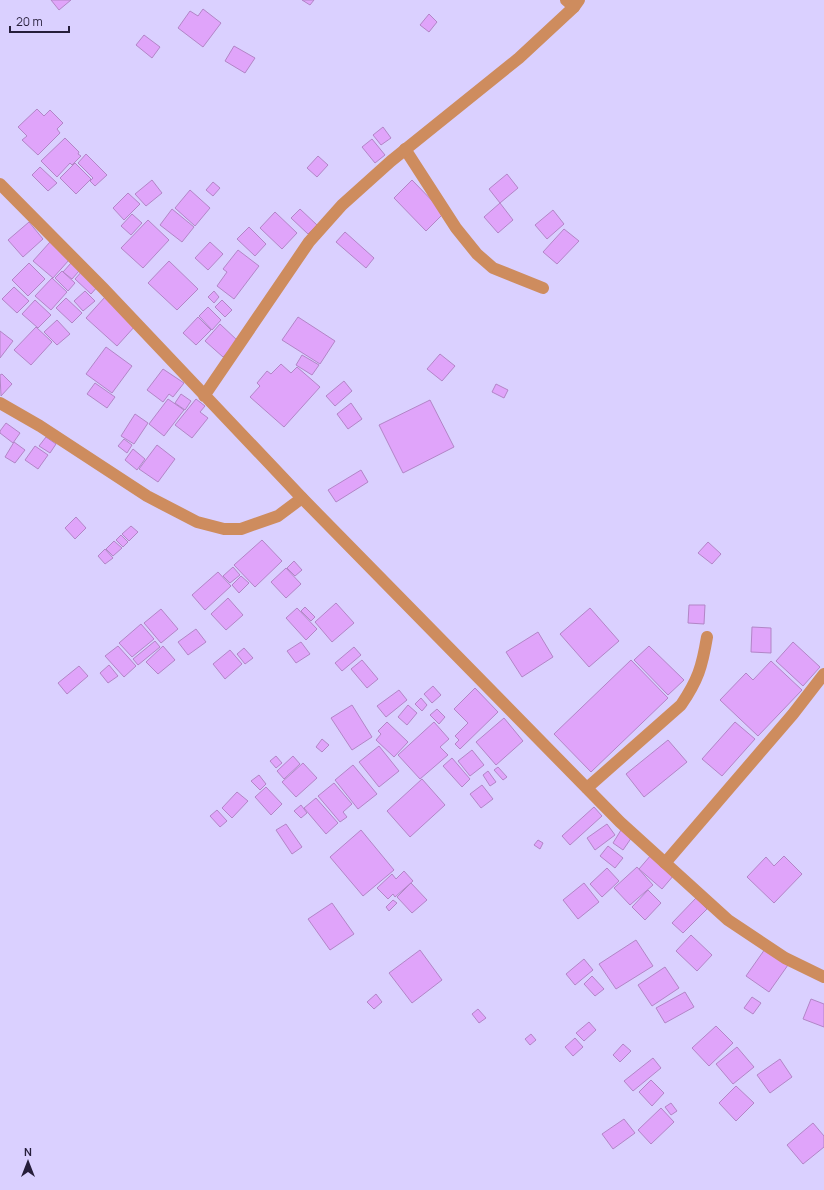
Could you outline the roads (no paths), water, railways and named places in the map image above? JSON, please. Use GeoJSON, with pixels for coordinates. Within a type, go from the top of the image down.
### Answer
{"type":"FeatureCollection","features":[{"type":"Feature","properties":{"kind":"street"},"geometry":{"type":"LineString","coordinates":[[204,396],[309,242],[342,205],[405,149],[519,58],[573,2]]}},
{"type":"Feature","properties":{"kind":"street"},"geometry":{"type":"LineString","coordinates":[[405,149],[456,228],[477,254],[493,268],[543,288]]}},
{"type":"Feature","properties":{"kind":"street"},"geometry":{"type":"LineString","coordinates":[[0,184],[103,288],[302,498],[620,822],[728,920],[785,958],[824,977]]}},
{"type":"Feature","properties":{"kind":"street"},"geometry":{"type":"LineString","coordinates":[[0,403],[40,426],[147,496],[197,522],[224,529],[241,529],[278,516],[302,498]]}},
{"type":"Feature","properties":{"kind":"street"},"geometry":{"type":"LineString","coordinates":[[587,788],[681,705],[693,688],[701,667],[707,637]]}},
{"type":"Feature","properties":{"kind":"street"},"geometry":{"type":"LineString","coordinates":[[665,863],[793,714],[824,674]]}}]}
